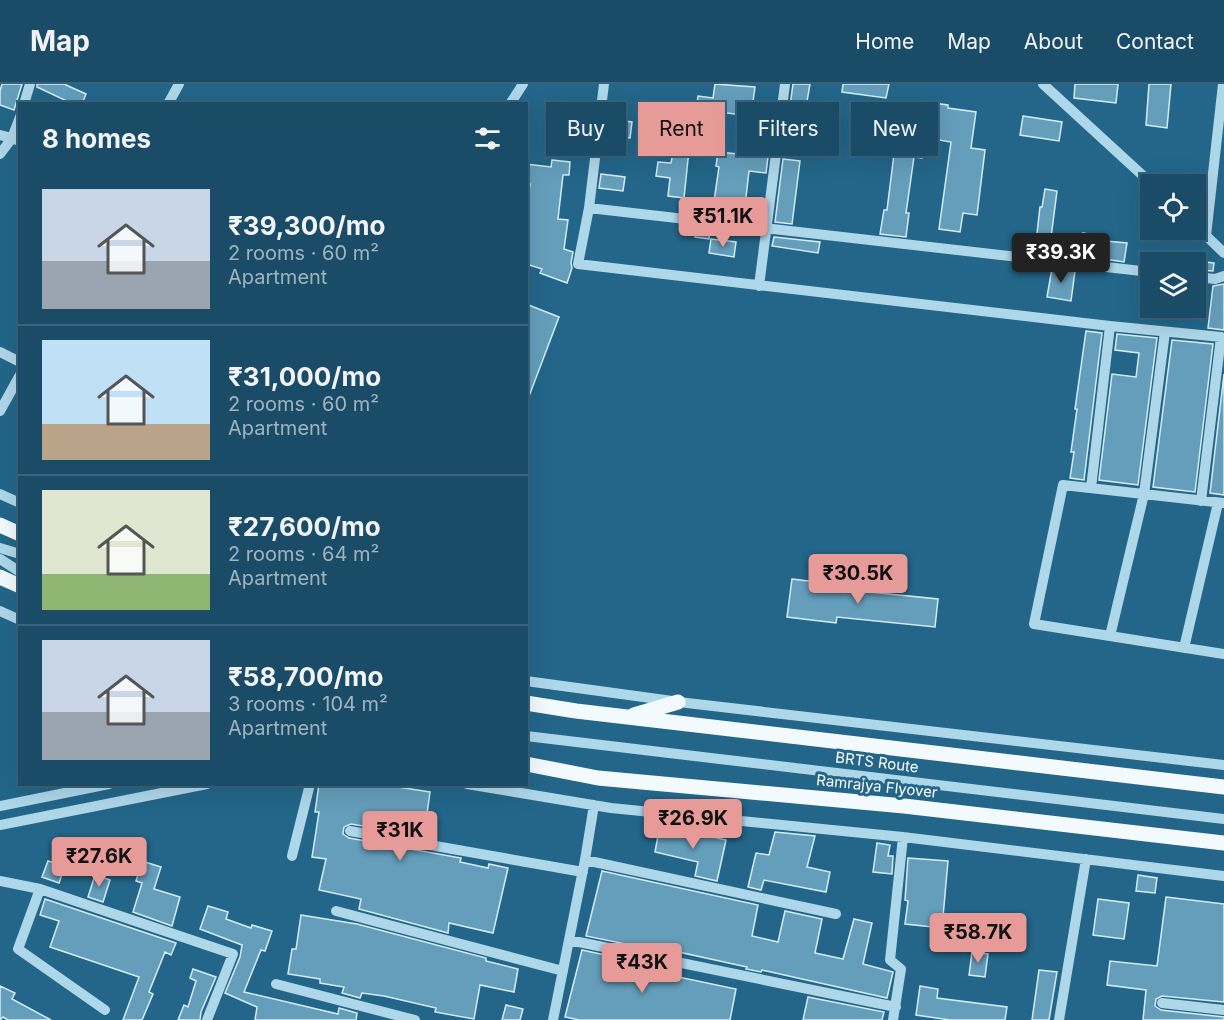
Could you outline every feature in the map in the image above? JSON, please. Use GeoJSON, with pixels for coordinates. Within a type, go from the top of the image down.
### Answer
{"type":"FeatureCollection","features":[{"type":"Feature","properties":{"kind":"main road"},"geometry":{"type":"LineString","coordinates":[[0,525],[18,533]]}},
{"type":"Feature","properties":{"kind":"main road"},"geometry":{"type":"LineString","coordinates":[[0,577],[18,585]]}},
{"type":"Feature","properties":{"kind":"main road"},"geometry":{"type":"LineString","coordinates":[[628,717],[678,702]]}},
{"type":"Feature","properties":{"kind":"main road"},"geometry":{"type":"LineString","coordinates":[[528,703],[628,717],[1224,786]]}},
{"type":"Feature","properties":{"kind":"main road","name":"Ramrajya Flyover"},"geometry":{"type":"LineString","coordinates":[[528,764],[598,778],[904,806],[1224,843]]}},
{"type":"Feature","properties":{"kind":"street"},"geometry":{"type":"LineString","coordinates":[[25,102],[30,84]]}},
{"type":"Feature","properties":{"kind":"street"},"geometry":{"type":"LineString","coordinates":[[169,102],[178,84]]}},
{"type":"Feature","properties":{"kind":"street"},"geometry":{"type":"LineString","coordinates":[[511,102],[523,84]]}},
{"type":"Feature","properties":{"kind":"street"},"geometry":{"type":"LineString","coordinates":[[604,84],[589,208],[578,264],[1221,337],[1202,501]]}},
{"type":"Feature","properties":{"kind":"street"},"geometry":{"type":"LineString","coordinates":[[759,286],[785,84]]}},
{"type":"Feature","properties":{"kind":"street"},"geometry":{"type":"LineString","coordinates":[[1043,84],[1141,174]]}},
{"type":"Feature","properties":{"kind":"street"},"geometry":{"type":"LineString","coordinates":[[1223,84],[1206,236],[1224,254]]}},
{"type":"Feature","properties":{"kind":"street"},"geometry":{"type":"LineString","coordinates":[[0,135],[16,140]]}},
{"type":"Feature","properties":{"kind":"street"},"geometry":{"type":"LineString","coordinates":[[0,154],[16,140]]}},
{"type":"Feature","properties":{"kind":"street"},"geometry":{"type":"LineString","coordinates":[[589,208],[1140,271]]}},
{"type":"Feature","properties":{"kind":"street"},"geometry":{"type":"LineString","coordinates":[[1206,278],[1215,279],[1224,276]]}},
{"type":"Feature","properties":{"kind":"street"},"geometry":{"type":"LineString","coordinates":[[1091,488],[1110,326]]}},
{"type":"Feature","properties":{"kind":"street"},"geometry":{"type":"LineString","coordinates":[[1110,636],[1144,494],[1165,332]]}},
{"type":"Feature","properties":{"kind":"street"},"geometry":{"type":"LineString","coordinates":[[0,352],[18,362]]}},
{"type":"Feature","properties":{"kind":"street"},"geometry":{"type":"LineString","coordinates":[[0,411],[18,379]]}},
{"type":"Feature","properties":{"kind":"street"},"geometry":{"type":"LineString","coordinates":[[1184,648],[1221,503],[1063,485],[1034,624],[1184,648],[1224,654]]}},
{"type":"Feature","properties":{"kind":"street"},"geometry":{"type":"LineString","coordinates":[[0,494],[18,502]]}},
{"type":"Feature","properties":{"kind":"street"},"geometry":{"type":"LineString","coordinates":[[0,548],[18,553]]}},
{"type":"Feature","properties":{"kind":"street"},"geometry":{"type":"LineString","coordinates":[[0,560],[18,571]]}},
{"type":"Feature","properties":{"kind":"street"},"geometry":{"type":"LineString","coordinates":[[0,611],[18,619]]}},
{"type":"Feature","properties":{"kind":"street"},"geometry":{"type":"LineString","coordinates":[[528,681],[678,702],[1224,765]]}},
{"type":"Feature","properties":{"kind":"street","name":"BRTS Route"},"geometry":{"type":"LineString","coordinates":[[528,736],[1224,819]]}},
{"type":"Feature","properties":{"kind":"street"},"geometry":{"type":"LineString","coordinates":[[0,806],[100,786]]}},
{"type":"Feature","properties":{"kind":"street"},"geometry":{"type":"LineString","coordinates":[[0,825],[197,786]]}},
{"type":"Feature","properties":{"kind":"street"},"geometry":{"type":"LineString","coordinates":[[292,856],[310,786]]}},
{"type":"Feature","properties":{"kind":"street"},"geometry":{"type":"LineString","coordinates":[[479,786],[594,805],[903,837],[1224,876]]}},
{"type":"Feature","properties":{"kind":"street"},"geometry":{"type":"LineString","coordinates":[[553,1020],[594,805]]}},
{"type":"Feature","properties":{"kind":"street"},"geometry":{"type":"LineString","coordinates":[[350,831],[583,872]]}},
{"type":"Feature","properties":{"kind":"street"},"geometry":{"type":"LineString","coordinates":[[894,1015],[901,969],[890,960],[903,837]]}},
{"type":"Feature","properties":{"kind":"street"},"geometry":{"type":"LineString","coordinates":[[1059,1020],[1086,859]]}},
{"type":"Feature","properties":{"kind":"street"},"geometry":{"type":"LineString","coordinates":[[585,860],[836,914]]}},
{"type":"Feature","properties":{"kind":"street"},"geometry":{"type":"LineString","coordinates":[[0,881],[40,890],[233,954],[207,1020]]}},
{"type":"Feature","properties":{"kind":"street"},"geometry":{"type":"LineString","coordinates":[[40,890],[18,949],[105,1010]]}},
{"type":"Feature","properties":{"kind":"street"},"geometry":{"type":"LineString","coordinates":[[336,911],[563,971]]}},
{"type":"Feature","properties":{"kind":"street"},"geometry":{"type":"LineString","coordinates":[[569,940],[894,1015],[906,1020]]}},
{"type":"Feature","properties":{"kind":"street"},"geometry":{"type":"LineString","coordinates":[[276,984],[415,1020]]}},
{"type":"Feature","properties":{"kind":"street"},"geometry":{"type":"LineString","coordinates":[[1162,1003],[1224,1010]]}},
{"type":"Feature","properties":{"kind":"building"},"geometry":{"type":"Polygon","coordinates":[[[2,84],[22,84],[14,110],[0,105],[2,84]]]}},
{"type":"Feature","properties":{"kind":"building"},"geometry":{"type":"Polygon","coordinates":[[[37,84],[64,84],[86,94],[83,102],[69,102],[37,87],[37,84]]]}},
{"type":"Feature","properties":{"kind":"building"},"geometry":{"type":"Polygon","coordinates":[[[715,84],[755,87],[753,102],[737,102],[737,114],[725,113],[725,102],[697,102],[698,96],[713,98],[715,84]]]}},
{"type":"Feature","properties":{"kind":"building"},"geometry":{"type":"Polygon","coordinates":[[[793,84],[810,84],[807,102],[791,102],[793,84]]]}},
{"type":"Feature","properties":{"kind":"building"},"geometry":{"type":"Polygon","coordinates":[[[843,84],[889,84],[886,98],[842,92],[843,84]]]}},
{"type":"Feature","properties":{"kind":"building"},"geometry":{"type":"Polygon","coordinates":[[[1075,84],[1118,84],[1116,103],[1074,98],[1075,84]]]}},
{"type":"Feature","properties":{"kind":"building"},"geometry":{"type":"Polygon","coordinates":[[[1149,84],[1171,84],[1167,128],[1146,125],[1149,84]]]}},
{"type":"Feature","properties":{"kind":"building"},"geometry":{"type":"Polygon","coordinates":[[[938,104],[948,105],[948,108],[976,112],[971,148],[985,150],[977,215],[963,213],[960,232],[939,229],[951,142],[938,140],[938,104]]]}},
{"type":"Feature","properties":{"kind":"building"},"geometry":{"type":"Polygon","coordinates":[[[1023,116],[1062,122],[1059,141],[1020,135],[1023,116]]]}},
{"type":"Feature","properties":{"kind":"building"},"geometry":{"type":"Polygon","coordinates":[[[626,121],[632,122],[630,138],[626,138],[626,121]]]}},
{"type":"Feature","properties":{"kind":"building"},"geometry":{"type":"Polygon","coordinates":[[[725,153],[737,154],[737,156],[768,157],[766,173],[749,171],[745,206],[714,201],[719,167],[716,166],[717,156],[725,156],[725,153]]]}},
{"type":"Feature","properties":{"kind":"building"},"geometry":{"type":"Polygon","coordinates":[[[672,156],[688,156],[684,198],[668,196],[670,178],[656,176],[658,162],[671,163],[672,156]]]}},
{"type":"Feature","properties":{"kind":"building"},"geometry":{"type":"Polygon","coordinates":[[[894,156],[922,156],[922,158],[914,157],[906,213],[909,213],[906,237],[880,234],[884,210],[887,210],[894,156]]]}},
{"type":"Feature","properties":{"kind":"building"},"geometry":{"type":"Polygon","coordinates":[[[783,159],[800,161],[792,224],[775,222],[783,159]]]}},
{"type":"Feature","properties":{"kind":"building"},"geometry":{"type":"Polygon","coordinates":[[[552,160],[570,162],[569,175],[563,175],[558,219],[568,220],[564,249],[573,252],[572,268],[567,283],[540,273],[542,269],[528,265],[530,184],[528,184],[528,164],[551,167],[552,160]]]}},
{"type":"Feature","properties":{"kind":"building"},"geometry":{"type":"Polygon","coordinates":[[[601,174],[625,177],[623,191],[599,188],[601,174]]]}},
{"type":"Feature","properties":{"kind":"building"},"geometry":{"type":"Polygon","coordinates":[[[1045,189],[1057,191],[1049,253],[1035,251],[1040,207],[1042,207],[1045,189]]]}},
{"type":"Feature","properties":{"kind":"building"},"geometry":{"type":"Polygon","coordinates":[[[685,200],[714,204],[712,215],[683,211],[685,200]]]}},
{"type":"Feature","properties":{"kind":"building"},"geometry":{"type":"Polygon","coordinates":[[[696,228],[710,229],[709,239],[695,237],[696,228]]]}},
{"type":"Feature","properties":{"kind":"building"},"geometry":{"type":"Polygon","coordinates":[[[1083,233],[1099,236],[1096,250],[1081,248],[1083,233]]]}},
{"type":"Feature","properties":{"kind":"building"},"geometry":{"type":"Polygon","coordinates":[[[774,237],[820,242],[818,253],[772,246],[774,237]]]}},
{"type":"Feature","properties":{"kind":"building"},"geometry":{"type":"Polygon","coordinates":[[[711,239],[736,242],[734,257],[709,253],[711,239]]]}},
{"type":"Feature","properties":{"kind":"building"},"geometry":{"type":"Polygon","coordinates":[[[1106,241],[1127,243],[1124,262],[1104,259],[1106,241]]]}},
{"type":"Feature","properties":{"kind":"building"},"geometry":{"type":"Polygon","coordinates":[[[1206,262],[1214,263],[1213,271],[1206,271],[1206,262]]]}},
{"type":"Feature","properties":{"kind":"building"},"geometry":{"type":"Polygon","coordinates":[[[1052,268],[1075,271],[1071,301],[1047,297],[1052,268]]]}},
{"type":"Feature","properties":{"kind":"building"},"geometry":{"type":"Polygon","coordinates":[[[1224,284],[1224,330],[1208,328],[1213,286],[1224,284]]]}},
{"type":"Feature","properties":{"kind":"building"},"geometry":{"type":"Polygon","coordinates":[[[528,305],[559,317],[528,399],[528,305]]]}},
{"type":"Feature","properties":{"kind":"building"},"geometry":{"type":"Polygon","coordinates":[[[1086,331],[1102,333],[1084,480],[1070,478],[1074,452],[1071,452],[1077,409],[1075,409],[1086,331]]]}},
{"type":"Feature","properties":{"kind":"building"},"geometry":{"type":"Polygon","coordinates":[[[1117,334],[1157,338],[1138,485],[1099,480],[1112,374],[1136,377],[1139,353],[1115,350],[1117,334]]]}},
{"type":"Feature","properties":{"kind":"building"},"geometry":{"type":"Polygon","coordinates":[[[1172,340],[1213,344],[1195,492],[1153,487],[1172,340]]]}},
{"type":"Feature","properties":{"kind":"building"},"geometry":{"type":"Polygon","coordinates":[[[1224,374],[1224,495],[1210,493],[1224,374]]]}},
{"type":"Feature","properties":{"kind":"building"},"geometry":{"type":"Polygon","coordinates":[[[792,579],[841,585],[840,589],[938,599],[935,627],[837,617],[836,623],[787,617],[792,579]]]}},
{"type":"Feature","properties":{"kind":"building"},"geometry":{"type":"Polygon","coordinates":[[[319,786],[391,786],[430,792],[424,836],[351,824],[344,827],[343,834],[349,838],[461,858],[460,862],[488,868],[489,864],[508,868],[493,933],[449,923],[448,933],[359,909],[361,899],[319,890],[326,859],[312,857],[319,812],[315,812],[319,786]]]}},
{"type":"Feature","properties":{"kind":"building"},"geometry":{"type":"Polygon","coordinates":[[[660,825],[726,840],[717,881],[695,876],[698,862],[655,852],[660,825]]]}},
{"type":"Feature","properties":{"kind":"building"},"geometry":{"type":"Polygon","coordinates":[[[775,832],[815,836],[807,867],[830,872],[826,892],[764,880],[761,890],[748,887],[756,853],[769,855],[775,832]]]}},
{"type":"Feature","properties":{"kind":"building"},"geometry":{"type":"Polygon","coordinates":[[[877,843],[890,845],[888,856],[893,856],[892,874],[873,872],[877,843]]]}},
{"type":"Feature","properties":{"kind":"building"},"geometry":{"type":"Polygon","coordinates":[[[908,858],[948,861],[942,928],[905,924],[908,901],[905,900],[908,858]]]}},
{"type":"Feature","properties":{"kind":"building"},"geometry":{"type":"Polygon","coordinates":[[[48,861],[65,866],[59,883],[42,877],[48,861]]]}},
{"type":"Feature","properties":{"kind":"building"},"geometry":{"type":"Polygon","coordinates":[[[142,861],[161,867],[154,889],[180,897],[172,926],[133,912],[142,883],[136,881],[142,861]]]}},
{"type":"Feature","properties":{"kind":"building"},"geometry":{"type":"Polygon","coordinates":[[[602,871],[758,905],[752,936],[778,942],[785,911],[822,919],[815,953],[843,959],[854,919],[872,923],[863,964],[893,972],[887,998],[762,970],[761,972],[746,969],[747,967],[651,946],[650,949],[586,936],[602,871]]]}},
{"type":"Feature","properties":{"kind":"building"},"geometry":{"type":"Polygon","coordinates":[[[95,875],[110,880],[103,902],[88,897],[95,875]]]}},
{"type":"Feature","properties":{"kind":"building"},"geometry":{"type":"Polygon","coordinates":[[[1138,875],[1157,878],[1155,893],[1136,891],[1138,875]]]}},
{"type":"Feature","properties":{"kind":"building"},"geometry":{"type":"Polygon","coordinates":[[[1166,897],[1224,904],[1224,1002],[1162,996],[1156,999],[1155,1006],[1161,1010],[1224,1017],[1224,1020],[1143,1020],[1146,990],[1107,985],[1110,961],[1157,966],[1166,897]]]}},
{"type":"Feature","properties":{"kind":"building"},"geometry":{"type":"Polygon","coordinates":[[[45,899],[176,943],[171,955],[165,952],[149,992],[153,994],[142,1020],[123,1020],[139,977],[50,947],[59,921],[40,915],[45,899]]]}},
{"type":"Feature","properties":{"kind":"building"},"geometry":{"type":"Polygon","coordinates":[[[1098,899],[1129,903],[1124,939],[1093,935],[1098,899]]]}},
{"type":"Feature","properties":{"kind":"building"},"geometry":{"type":"Polygon","coordinates":[[[208,906],[228,912],[226,919],[251,928],[252,925],[272,931],[265,951],[261,950],[244,992],[338,1014],[339,1008],[357,1013],[356,1020],[255,1020],[257,1007],[225,993],[240,957],[242,945],[200,929],[208,906]]]}},
{"type":"Feature","properties":{"kind":"building"},"geometry":{"type":"Polygon","coordinates":[[[301,915],[357,924],[486,958],[486,961],[518,969],[514,992],[480,985],[474,1019],[435,1012],[436,1008],[384,996],[362,993],[360,998],[342,993],[344,987],[320,983],[320,979],[288,974],[292,949],[296,949],[301,915]]]}},
{"type":"Feature","properties":{"kind":"building"},"geometry":{"type":"Polygon","coordinates":[[[582,950],[647,964],[645,970],[736,989],[730,1020],[579,1020],[565,1017],[582,950]]]}},
{"type":"Feature","properties":{"kind":"building"},"geometry":{"type":"Polygon","coordinates":[[[972,952],[988,954],[985,977],[969,975],[972,952]]]}},
{"type":"Feature","properties":{"kind":"building"},"geometry":{"type":"Polygon","coordinates":[[[193,969],[216,977],[201,1012],[200,1020],[178,1020],[184,1005],[188,1007],[196,981],[190,978],[193,969]]]}},
{"type":"Feature","properties":{"kind":"building"},"geometry":{"type":"Polygon","coordinates":[[[1039,970],[1057,972],[1049,1020],[1032,1020],[1039,970]]]}},
{"type":"Feature","properties":{"kind":"building"},"geometry":{"type":"Polygon","coordinates":[[[0,986],[15,993],[12,999],[51,1020],[8,1020],[3,1017],[0,1020],[0,986]]]}},
{"type":"Feature","properties":{"kind":"building"},"geometry":{"type":"Polygon","coordinates":[[[920,986],[938,989],[937,998],[1007,1007],[1005,1020],[950,1020],[916,1015],[920,986]]]}},
{"type":"Feature","properties":{"kind":"building"},"geometry":{"type":"Polygon","coordinates":[[[808,997],[884,1012],[882,1020],[803,1020],[808,997]]]}},
{"type":"Feature","properties":{"kind":"building"},"geometry":{"type":"Polygon","coordinates":[[[506,1005],[523,1009],[520,1020],[502,1020],[506,1005]]]}}]}
